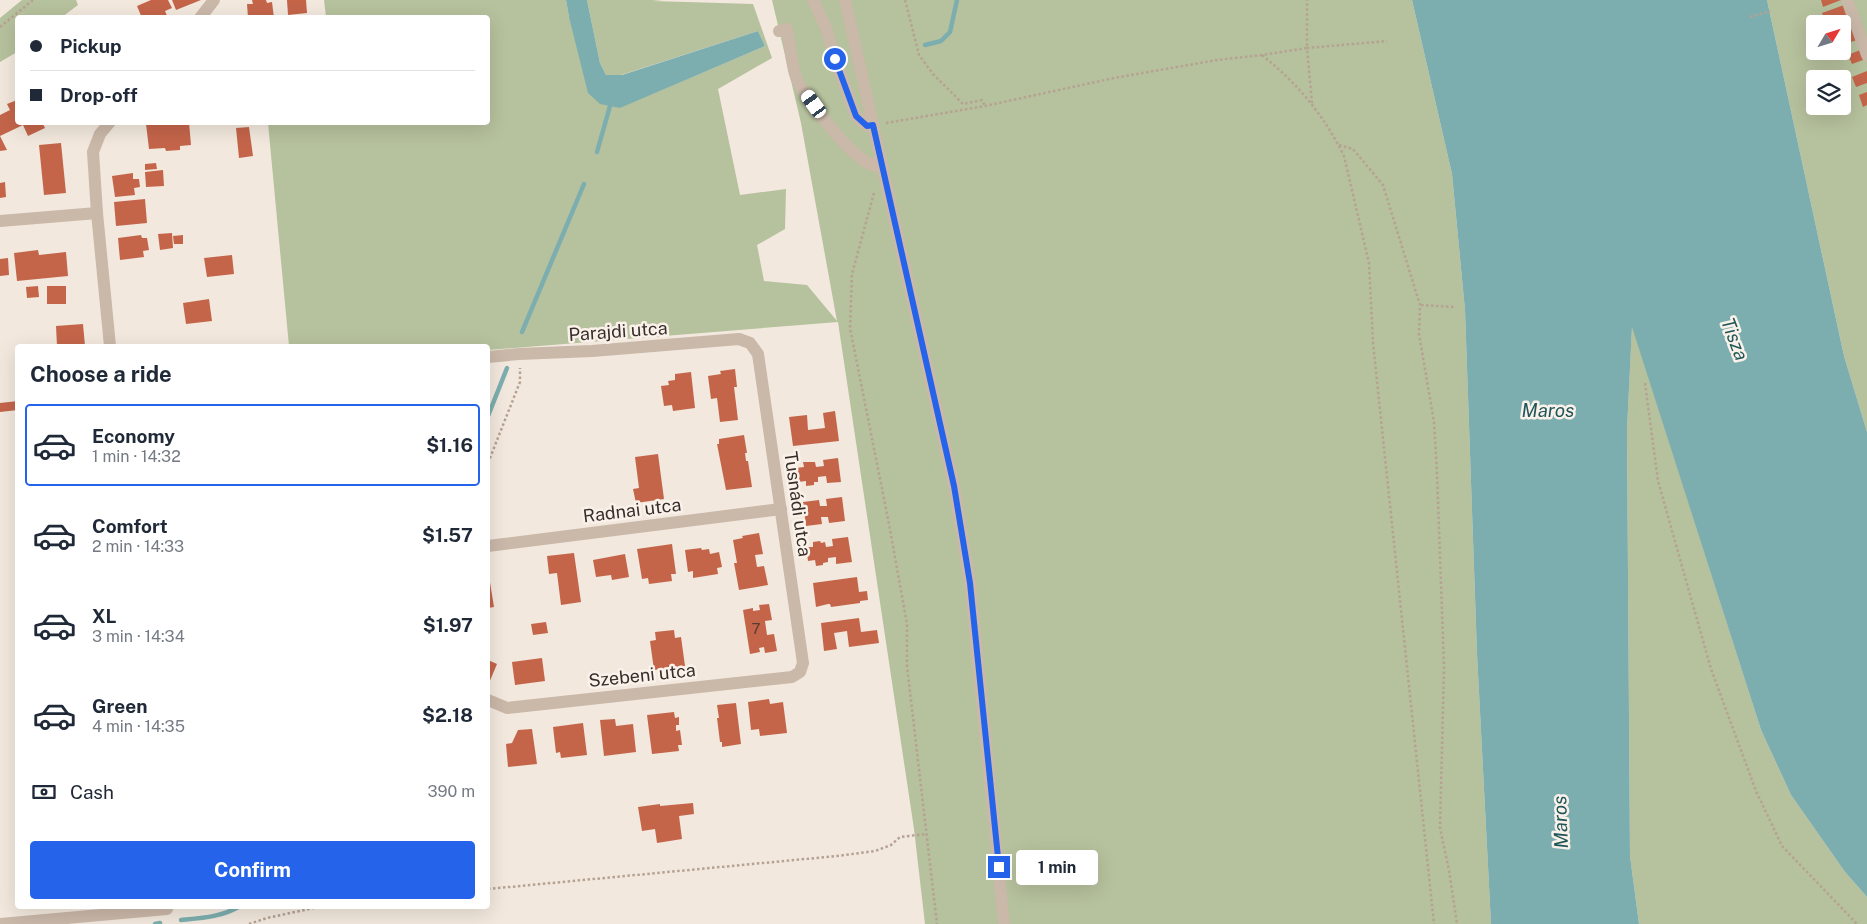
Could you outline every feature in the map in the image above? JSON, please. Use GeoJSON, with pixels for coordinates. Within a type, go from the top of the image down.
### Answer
{"type":"FeatureCollection","features":[{"type":"Feature","properties":{"kind":"street"},"geometry":{"type":"LineString","coordinates":[[202,15],[214,0]]}},
{"type":"Feature","properties":{"kind":"street"},"geometry":{"type":"LineString","coordinates":[[813,0],[827,30],[835,59],[856,116],[867,126],[873,125]]}},
{"type":"Feature","properties":{"kind":"street"},"geometry":{"type":"LineString","coordinates":[[845,0],[954,486],[968,573],[1004,924]]}},
{"type":"Feature","properties":{"kind":"street"},"geometry":{"type":"LineString","coordinates":[[1847,0],[1867,55]]}},
{"type":"Feature","properties":{"kind":"street"},"geometry":{"type":"LineString","coordinates":[[779,31],[787,29],[796,76],[822,116],[844,143],[860,157],[871,165],[883,168]]}},
{"type":"Feature","properties":{"kind":"street"},"geometry":{"type":"LineString","coordinates":[[108,125],[100,134],[93,152],[110,344]]}},
{"type":"Feature","properties":{"kind":"street"},"geometry":{"type":"LineString","coordinates":[[0,221],[97,213]]}},
{"type":"Feature","properties":{"kind":"street","name":"Parajdi utca"},"geometry":{"type":"LineString","coordinates":[[490,357],[739,339],[750,343]]}},
{"type":"Feature","properties":{"kind":"street","name":"Tusnádi utca"},"geometry":{"type":"LineString","coordinates":[[750,343],[758,354],[804,663],[800,672]]}},
{"type":"Feature","properties":{"kind":"street","name":"Radnai utca"},"geometry":{"type":"LineString","coordinates":[[490,546],[781,509]]}},
{"type":"Feature","properties":{"kind":"street","name":"Szebeni utca"},"geometry":{"type":"LineString","coordinates":[[490,701],[507,708],[792,677],[800,672]]}},
{"type":"Feature","properties":{"kind":"street"},"geometry":{"type":"LineString","coordinates":[[0,924],[157,909]]}},
{"type":"Feature","properties":{"kind":"path"},"geometry":{"type":"LineString","coordinates":[[0,27],[32,0]]}},
{"type":"Feature","properties":{"kind":"path"},"geometry":{"type":"LineString","coordinates":[[905,0],[919,55],[933,74],[962,104],[982,100],[984,106]]}},
{"type":"Feature","properties":{"kind":"path"},"geometry":{"type":"LineString","coordinates":[[1307,0],[1307,48],[1312,104]]}},
{"type":"Feature","properties":{"kind":"path"},"geometry":{"type":"LineString","coordinates":[[1750,17],[1770,11]]}},
{"type":"Feature","properties":{"kind":"path"},"geometry":{"type":"LineString","coordinates":[[873,125],[984,106],[1123,77],[1217,60],[1262,56],[1307,48],[1387,41]]}},
{"type":"Feature","properties":{"kind":"path"},"geometry":{"type":"LineString","coordinates":[[1262,56],[1288,76],[1312,104],[1339,145],[1344,156],[1369,263],[1373,343],[1434,924]]}},
{"type":"Feature","properties":{"kind":"path"},"geometry":{"type":"LineString","coordinates":[[1339,145],[1353,149],[1383,185],[1420,305],[1419,334],[1434,422],[1438,483],[1444,667],[1440,828],[1449,870],[1457,924]]}},
{"type":"Feature","properties":{"kind":"path"},"geometry":{"type":"LineString","coordinates":[[883,168],[852,274],[850,328],[907,624],[907,666],[937,924]]}},
{"type":"Feature","properties":{"kind":"path"},"geometry":{"type":"LineString","coordinates":[[1420,305],[1454,307]]}},
{"type":"Feature","properties":{"kind":"path"},"geometry":{"type":"LineString","coordinates":[[490,458],[520,382],[519,354]]}},
{"type":"Feature","properties":{"kind":"path"},"geometry":{"type":"LineString","coordinates":[[1645,383],[1658,481],[1710,669],[1756,790],[1782,846],[1857,924]]}},
{"type":"Feature","properties":{"kind":"path"},"geometry":{"type":"LineString","coordinates":[[490,889],[837,856],[875,851],[892,845],[900,837],[926,834]]}},
{"type":"Feature","properties":{"kind":"path"},"geometry":{"type":"LineString","coordinates":[[249,924],[309,909]]}},
{"type":"Feature","properties":{"kind":"green space"},"geometry":{"type":"Polygon","coordinates":[[[22,0],[76,0],[78,5],[65,15],[15,15],[15,53],[0,62],[0,18],[22,0]]]}},
{"type":"Feature","properties":{"kind":"green space"},"geometry":{"type":"Polygon","coordinates":[[[324,0],[566,0],[569,17],[619,108],[765,46],[758,31],[621,75],[606,75],[600,63],[587,0],[663,0],[652,1],[753,4],[772,58],[718,89],[740,195],[786,189],[785,229],[757,245],[764,281],[807,285],[837,321],[801,123],[772,0],[1412,0],[1452,174],[1465,310],[1477,654],[1491,924],[925,924],[914,829],[838,322],[490,350],[490,344],[289,344],[268,125],[490,125],[490,15],[326,15],[324,0]]]}},
{"type":"Feature","properties":{"kind":"green space"},"geometry":{"type":"Polygon","coordinates":[[[1767,0],[1867,0],[1867,432],[1844,356],[1767,0]]]}},
{"type":"Feature","properties":{"kind":"green space"},"geometry":{"type":"Polygon","coordinates":[[[1632,325],[1761,730],[1791,795],[1845,872],[1867,897],[1867,924],[1639,924],[1630,856],[1627,430],[1632,325]]]}},
{"type":"Feature","properties":{"kind":"water"},"geometry":{"type":"Polygon","coordinates":[[[566,0],[587,0],[600,63],[606,75],[622,75],[758,31],[765,46],[620,108],[600,104],[588,93],[566,0]]]}},
{"type":"Feature","properties":{"kind":"water"},"geometry":{"type":"Polygon","coordinates":[[[1412,0],[1767,0],[1844,356],[1867,432],[1867,897],[1845,872],[1791,795],[1761,730],[1632,327],[1627,430],[1630,856],[1639,924],[1491,924],[1477,654],[1465,310],[1452,174],[1412,0]]]}},
{"type":"Feature","properties":{"kind":"building"},"geometry":{"type":"Polygon","coordinates":[[[151,0],[168,0],[172,8],[165,11],[167,15],[141,15],[137,6],[151,0]]]}},
{"type":"Feature","properties":{"kind":"building"},"geometry":{"type":"Polygon","coordinates":[[[172,0],[201,0],[176,10],[172,0]]]}},
{"type":"Feature","properties":{"kind":"building"},"geometry":{"type":"Polygon","coordinates":[[[252,0],[272,2],[274,15],[248,15],[247,4],[253,4],[252,0]]]}},
{"type":"Feature","properties":{"kind":"building"},"geometry":{"type":"Polygon","coordinates":[[[287,0],[306,0],[307,13],[288,15],[287,0]]]}},
{"type":"Feature","properties":{"kind":"building"},"geometry":{"type":"Polygon","coordinates":[[[1821,0],[1841,0],[1823,7],[1821,0]]]}},
{"type":"Feature","properties":{"kind":"building"},"geometry":{"type":"Polygon","coordinates":[[[1844,5],[1848,15],[1823,15],[1822,13],[1844,5]]]}},
{"type":"Feature","properties":{"kind":"building"},"geometry":{"type":"Polygon","coordinates":[[[1851,26],[1857,40],[1851,42],[1851,26]]]}},
{"type":"Feature","properties":{"kind":"building"},"geometry":{"type":"Polygon","coordinates":[[[1860,50],[1863,60],[1852,64],[1851,54],[1860,50]]]}},
{"type":"Feature","properties":{"kind":"building"},"geometry":{"type":"Polygon","coordinates":[[[1867,71],[1867,83],[1856,87],[1852,77],[1867,71]]]}},
{"type":"Feature","properties":{"kind":"building"},"geometry":{"type":"Polygon","coordinates":[[[1867,92],[1867,105],[1863,107],[1859,95],[1867,92]]]}},
{"type":"Feature","properties":{"kind":"building"},"geometry":{"type":"Polygon","coordinates":[[[15,101],[15,125],[23,125],[0,136],[0,115],[10,110],[7,104],[15,101]]]}},
{"type":"Feature","properties":{"kind":"building"},"geometry":{"type":"Polygon","coordinates":[[[23,125],[44,125],[45,128],[28,136],[23,125]]]}},
{"type":"Feature","properties":{"kind":"building"},"geometry":{"type":"Polygon","coordinates":[[[146,125],[189,125],[191,145],[180,146],[180,150],[166,151],[165,148],[149,149],[146,125]]]}},
{"type":"Feature","properties":{"kind":"building"},"geometry":{"type":"Polygon","coordinates":[[[249,127],[253,156],[239,158],[236,128],[249,127]]]}},
{"type":"Feature","properties":{"kind":"building"},"geometry":{"type":"Polygon","coordinates":[[[0,136],[7,150],[0,151],[0,136]]]}},
{"type":"Feature","properties":{"kind":"building"},"geometry":{"type":"Polygon","coordinates":[[[61,143],[66,193],[44,195],[39,145],[61,143]]]}},
{"type":"Feature","properties":{"kind":"building"},"geometry":{"type":"Polygon","coordinates":[[[156,163],[157,169],[145,170],[145,164],[156,163]]]}},
{"type":"Feature","properties":{"kind":"building"},"geometry":{"type":"Polygon","coordinates":[[[163,170],[164,186],[146,187],[145,172],[163,170]]]}},
{"type":"Feature","properties":{"kind":"building"},"geometry":{"type":"Polygon","coordinates":[[[133,173],[133,179],[139,179],[140,187],[134,188],[135,195],[115,197],[112,176],[133,173]]]}},
{"type":"Feature","properties":{"kind":"building"},"geometry":{"type":"Polygon","coordinates":[[[5,182],[6,197],[0,198],[0,183],[5,182]]]}},
{"type":"Feature","properties":{"kind":"building"},"geometry":{"type":"Polygon","coordinates":[[[145,199],[147,223],[116,226],[114,202],[145,199]]]}},
{"type":"Feature","properties":{"kind":"building"},"geometry":{"type":"Polygon","coordinates":[[[172,233],[173,248],[160,250],[158,234],[172,233]]]}},
{"type":"Feature","properties":{"kind":"building"},"geometry":{"type":"Polygon","coordinates":[[[141,235],[142,238],[147,238],[149,250],[143,251],[144,257],[120,260],[118,238],[141,235]]]}},
{"type":"Feature","properties":{"kind":"building"},"geometry":{"type":"Polygon","coordinates":[[[183,235],[183,244],[174,244],[173,236],[183,235]]]}},
{"type":"Feature","properties":{"kind":"building"},"geometry":{"type":"Polygon","coordinates":[[[38,250],[39,255],[66,252],[68,276],[17,281],[14,253],[38,250]]]}},
{"type":"Feature","properties":{"kind":"building"},"geometry":{"type":"Polygon","coordinates":[[[232,255],[234,274],[207,277],[204,258],[232,255]]]}},
{"type":"Feature","properties":{"kind":"building"},"geometry":{"type":"Polygon","coordinates":[[[8,258],[9,275],[0,276],[0,259],[8,258]]]}},
{"type":"Feature","properties":{"kind":"building"},"geometry":{"type":"Polygon","coordinates":[[[38,286],[39,297],[27,298],[26,287],[38,286]]]}},
{"type":"Feature","properties":{"kind":"building"},"geometry":{"type":"Polygon","coordinates":[[[47,286],[66,286],[66,304],[47,304],[47,286]]]}},
{"type":"Feature","properties":{"kind":"building"},"geometry":{"type":"Polygon","coordinates":[[[209,299],[212,321],[186,324],[183,303],[209,299]]]}},
{"type":"Feature","properties":{"kind":"building"},"geometry":{"type":"Polygon","coordinates":[[[83,324],[85,344],[57,344],[56,326],[83,324]]]}},
{"type":"Feature","properties":{"kind":"building"},"geometry":{"type":"Polygon","coordinates":[[[735,369],[737,387],[734,387],[738,420],[720,422],[717,398],[711,399],[708,376],[721,374],[720,371],[735,369]]]}},
{"type":"Feature","properties":{"kind":"building"},"geometry":{"type":"Polygon","coordinates":[[[691,372],[695,408],[673,411],[672,405],[664,406],[661,386],[669,385],[668,381],[675,380],[675,374],[691,372]]]}},
{"type":"Feature","properties":{"kind":"building"},"geometry":{"type":"Polygon","coordinates":[[[15,401],[15,410],[0,412],[0,403],[15,401]]]}},
{"type":"Feature","properties":{"kind":"building"},"geometry":{"type":"Polygon","coordinates":[[[835,411],[839,441],[793,446],[789,417],[807,415],[808,430],[825,428],[823,413],[835,411]]]}},
{"type":"Feature","properties":{"kind":"building"},"geometry":{"type":"Polygon","coordinates":[[[744,435],[747,453],[745,453],[746,461],[748,461],[752,487],[726,490],[717,444],[719,444],[719,439],[744,435]]]}},
{"type":"Feature","properties":{"kind":"building"},"geometry":{"type":"Polygon","coordinates":[[[658,454],[664,499],[636,503],[633,489],[639,488],[635,457],[658,454]]]}},
{"type":"Feature","properties":{"kind":"building"},"geometry":{"type":"Polygon","coordinates":[[[838,458],[841,482],[827,483],[826,476],[818,477],[818,482],[814,482],[814,485],[806,486],[806,481],[798,482],[796,468],[804,467],[803,462],[815,462],[816,467],[824,466],[823,460],[838,458]]]}},
{"type":"Feature","properties":{"kind":"building"},"geometry":{"type":"Polygon","coordinates":[[[842,497],[845,521],[829,523],[828,517],[821,517],[822,524],[806,526],[803,502],[819,500],[820,506],[827,506],[826,499],[842,497]]]}},
{"type":"Feature","properties":{"kind":"building"},"geometry":{"type":"Polygon","coordinates":[[[759,533],[763,554],[755,555],[757,567],[764,566],[768,585],[739,590],[734,563],[737,563],[733,540],[743,538],[742,536],[759,533]]]}},
{"type":"Feature","properties":{"kind":"building"},"geometry":{"type":"Polygon","coordinates":[[[848,537],[852,562],[836,564],[836,557],[828,558],[828,562],[816,566],[815,560],[808,561],[806,547],[813,547],[813,542],[825,542],[826,547],[833,546],[832,539],[848,537]]]}},
{"type":"Feature","properties":{"kind":"building"},"geometry":{"type":"Polygon","coordinates":[[[672,544],[676,574],[671,574],[672,581],[649,584],[648,578],[642,579],[637,549],[672,544]]]}},
{"type":"Feature","properties":{"kind":"building"},"geometry":{"type":"Polygon","coordinates":[[[701,548],[702,550],[709,549],[710,554],[719,552],[722,567],[717,568],[718,574],[693,578],[693,571],[688,572],[685,550],[701,548]]]}},
{"type":"Feature","properties":{"kind":"building"},"geometry":{"type":"Polygon","coordinates":[[[574,553],[581,602],[561,605],[557,573],[549,574],[547,556],[574,553]]]}},
{"type":"Feature","properties":{"kind":"building"},"geometry":{"type":"Polygon","coordinates":[[[625,554],[629,577],[612,580],[611,575],[596,577],[593,560],[625,554]]]}},
{"type":"Feature","properties":{"kind":"building"},"geometry":{"type":"Polygon","coordinates":[[[857,577],[859,592],[867,591],[868,600],[831,607],[828,604],[816,607],[813,583],[857,577]]]}},
{"type":"Feature","properties":{"kind":"building"},"geometry":{"type":"Polygon","coordinates":[[[490,582],[494,607],[490,608],[490,582]]]}},
{"type":"Feature","properties":{"kind":"building"},"geometry":{"type":"Polygon","coordinates":[[[769,604],[772,620],[765,621],[767,635],[774,634],[777,651],[765,653],[764,647],[759,648],[760,652],[750,654],[743,610],[753,608],[753,611],[760,610],[759,605],[769,604]]]}},
{"type":"Feature","properties":{"kind":"building"},"geometry":{"type":"Polygon","coordinates":[[[859,618],[861,632],[877,630],[879,643],[849,647],[847,631],[834,633],[837,649],[824,651],[821,623],[859,618]]]}},
{"type":"Feature","properties":{"kind":"building"},"geometry":{"type":"Polygon","coordinates":[[[546,622],[548,633],[533,635],[531,624],[546,622]]]}},
{"type":"Feature","properties":{"kind":"building"},"geometry":{"type":"Polygon","coordinates":[[[674,630],[675,638],[681,637],[685,666],[654,670],[650,641],[656,640],[655,632],[674,630]]]}},
{"type":"Feature","properties":{"kind":"building"},"geometry":{"type":"Polygon","coordinates":[[[542,658],[545,681],[515,685],[512,662],[542,658]]]}},
{"type":"Feature","properties":{"kind":"building"},"geometry":{"type":"Polygon","coordinates":[[[490,661],[497,664],[490,681],[490,661]]]}},
{"type":"Feature","properties":{"kind":"building"},"geometry":{"type":"Polygon","coordinates":[[[769,699],[770,704],[783,702],[787,733],[760,736],[759,729],[751,730],[748,702],[769,699]]]}},
{"type":"Feature","properties":{"kind":"building"},"geometry":{"type":"Polygon","coordinates":[[[736,703],[741,744],[722,747],[717,718],[719,718],[717,705],[736,703]]]}},
{"type":"Feature","properties":{"kind":"building"},"geometry":{"type":"Polygon","coordinates":[[[674,712],[675,718],[679,717],[679,725],[676,725],[676,731],[680,730],[682,745],[678,745],[679,751],[652,754],[647,715],[674,712]]]}},
{"type":"Feature","properties":{"kind":"building"},"geometry":{"type":"Polygon","coordinates":[[[615,719],[616,726],[633,724],[636,752],[604,756],[600,720],[615,719]]]}},
{"type":"Feature","properties":{"kind":"building"},"geometry":{"type":"Polygon","coordinates":[[[583,723],[587,755],[561,758],[560,752],[556,753],[553,727],[583,723]]]}},
{"type":"Feature","properties":{"kind":"building"},"geometry":{"type":"Polygon","coordinates":[[[532,729],[537,764],[508,767],[506,744],[512,743],[518,730],[532,729]]]}},
{"type":"Feature","properties":{"kind":"building"},"geometry":{"type":"Polygon","coordinates":[[[693,803],[694,814],[679,816],[682,839],[657,843],[655,829],[642,831],[638,807],[693,803]]]}},
{"type":"Feature","properties":{"kind":"waterway"},"geometry":{"type":"LineString","coordinates":[[925,45],[941,41],[950,32],[957,0]]}},
{"type":"Feature","properties":{"kind":"waterway"},"geometry":{"type":"LineString","coordinates":[[597,152],[610,106]]}},
{"type":"Feature","properties":{"kind":"waterway"},"geometry":{"type":"LineString","coordinates":[[522,332],[584,184]]}},
{"type":"Feature","properties":{"kind":"waterway"},"geometry":{"type":"LineString","coordinates":[[490,411],[507,368]]}},
{"type":"Feature","properties":{"kind":"waterway"},"geometry":{"type":"LineString","coordinates":[[181,920],[219,915],[235,909]]}},
{"type":"Feature","properties":{"kind":"waterway"},"geometry":{"type":"LineString","coordinates":[[155,924],[160,923]]}},
{"type":"Feature","properties":{"kind":"route"},"geometry":{"type":"LineString","coordinates":[[835,59],[856,116],[867,126],[873,125],[954,486],[970,583],[999,867]]}},
{"type":"Feature","properties":{"kind":"water label","name":"Tisza"},"geometry":{"type":"Point","coordinates":[1735,339]}},
{"type":"Feature","properties":{"kind":"water label","name":"Maros"},"geometry":{"type":"Point","coordinates":[1548,410]}},
{"type":"Feature","properties":{"kind":"water label","name":"Maros"},"geometry":{"type":"Point","coordinates":[1560,822]}}]}
